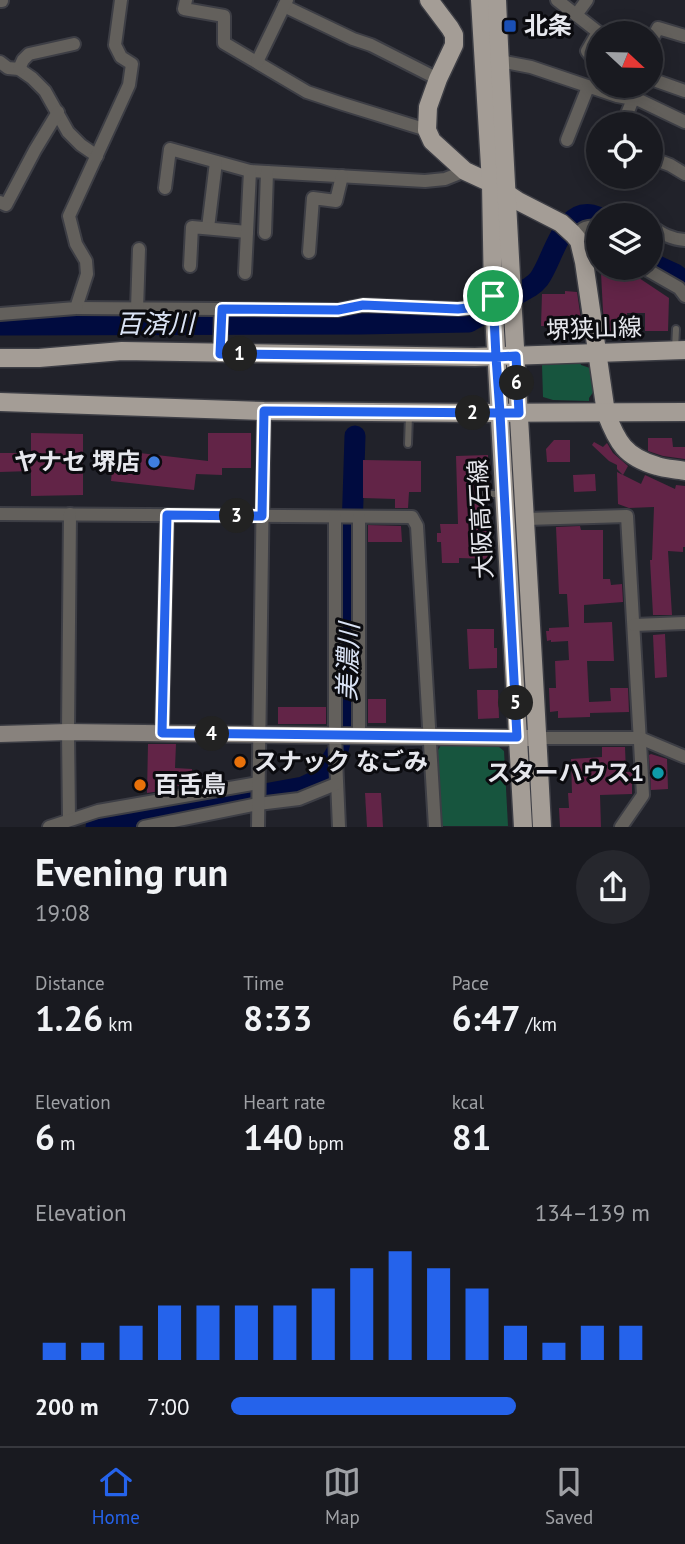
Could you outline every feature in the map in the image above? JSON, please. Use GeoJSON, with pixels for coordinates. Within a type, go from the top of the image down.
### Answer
{"type":"FeatureCollection","features":[{"type":"Feature","properties":{"kind":"main road"},"geometry":{"type":"LineString","coordinates":[[429,0],[454,35],[454,45],[428,107],[427,130],[432,141],[465,171],[491,183],[570,231],[579,242],[587,262],[606,413],[614,436],[622,447],[643,461],[659,467],[685,471]]}},
{"type":"Feature","properties":{"kind":"main road","name":"大阪高石線"},"geometry":{"type":"LineString","coordinates":[[480,0],[491,183],[496,357],[523,827]]}},
{"type":"Feature","properties":{"kind":"main road","name":"大阪高石線"},"geometry":{"type":"LineString","coordinates":[[497,0],[511,297],[542,827]]}},
{"type":"Feature","properties":{"kind":"main road","name":"堺狭山線"},"geometry":{"type":"LineString","coordinates":[[0,358],[39,358],[122,351],[496,357],[680,351]]}},
{"type":"Feature","properties":{"kind":"main road"},"geometry":{"type":"LineString","coordinates":[[0,402],[264,411],[685,412]]}},
{"type":"Feature","properties":{"kind":"street"},"geometry":{"type":"LineString","coordinates":[[76,308],[87,274],[86,261],[76,244],[69,216],[129,85],[132,64],[121,57],[115,45],[121,0]]}},
{"type":"Feature","properties":{"kind":"street"},"geometry":{"type":"LineString","coordinates":[[186,0],[184,9],[224,16],[224,43],[307,92],[427,130]]}},
{"type":"Feature","properties":{"kind":"street"},"geometry":{"type":"LineString","coordinates":[[556,0],[586,23]]}},
{"type":"Feature","properties":{"kind":"street"},"geometry":{"type":"LineString","coordinates":[[576,15],[587,0]]}},
{"type":"Feature","properties":{"kind":"street"},"geometry":{"type":"LineString","coordinates":[[257,62],[286,3],[353,40],[371,45],[438,79]]}},
{"type":"Feature","properties":{"kind":"street"},"geometry":{"type":"LineString","coordinates":[[663,29],[685,36]]}},
{"type":"Feature","properties":{"kind":"street"},"geometry":{"type":"LineString","coordinates":[[19,69],[29,54],[74,44]]}},
{"type":"Feature","properties":{"kind":"street"},"geometry":{"type":"LineString","coordinates":[[500,61],[531,67],[586,86]]}},
{"type":"Feature","properties":{"kind":"street"},"geometry":{"type":"LineString","coordinates":[[0,62],[8,68],[19,69],[32,78],[45,91],[68,132],[97,156]]}},
{"type":"Feature","properties":{"kind":"street"},"geometry":{"type":"LineString","coordinates":[[663,83],[685,91]]}},
{"type":"Feature","properties":{"kind":"street"},"geometry":{"type":"LineString","coordinates":[[567,140],[586,92]]}},
{"type":"Feature","properties":{"kind":"street"},"geometry":{"type":"LineString","coordinates":[[628,98],[639,100],[685,122]]}},
{"type":"Feature","properties":{"kind":"street"},"geometry":{"type":"LineString","coordinates":[[628,112],[633,99]]}},
{"type":"Feature","properties":{"kind":"street"},"geometry":{"type":"LineString","coordinates":[[0,202],[6,205],[58,112]]}},
{"type":"Feature","properties":{"kind":"street"},"geometry":{"type":"LineString","coordinates":[[165,188],[170,149],[250,171],[425,181],[445,179],[465,171]]}},
{"type":"Feature","properties":{"kind":"street"},"geometry":{"type":"LineString","coordinates":[[208,228],[216,162]]}},
{"type":"Feature","properties":{"kind":"street"},"geometry":{"type":"LineString","coordinates":[[663,162],[685,174]]}},
{"type":"Feature","properties":{"kind":"street"},"geometry":{"type":"LineString","coordinates":[[245,273],[250,171]]}},
{"type":"Feature","properties":{"kind":"street"},"geometry":{"type":"LineString","coordinates":[[265,233],[267,172]]}},
{"type":"Feature","properties":{"kind":"street"},"geometry":{"type":"LineString","coordinates":[[309,252],[313,198],[337,201],[342,176]]}},
{"type":"Feature","properties":{"kind":"street"},"geometry":{"type":"LineString","coordinates":[[190,266],[192,227],[247,232]]}},
{"type":"Feature","properties":{"kind":"street"},"geometry":{"type":"LineString","coordinates":[[570,231],[586,227]]}},
{"type":"Feature","properties":{"kind":"street"},"geometry":{"type":"LineString","coordinates":[[663,234],[685,240]]}},
{"type":"Feature","properties":{"kind":"street"},"geometry":{"type":"LineString","coordinates":[[138,309],[139,249]]}},
{"type":"Feature","properties":{"kind":"street"},"geometry":{"type":"LineString","coordinates":[[663,279],[679,288],[685,296]]}},
{"type":"Feature","properties":{"kind":"street"},"geometry":{"type":"LineString","coordinates":[[0,313],[76,308],[221,312],[338,310],[363,305],[458,309],[494,304]]}},
{"type":"Feature","properties":{"kind":"street"},"geometry":{"type":"LineString","coordinates":[[220,354],[221,312]]}},
{"type":"Feature","properties":{"kind":"street"},"geometry":{"type":"LineString","coordinates":[[258,827],[264,411]]}},
{"type":"Feature","properties":{"kind":"street"},"geometry":{"type":"LineString","coordinates":[[0,514],[412,517],[417,526],[435,827]]}},
{"type":"Feature","properties":{"kind":"street"},"geometry":{"type":"LineString","coordinates":[[69,819],[70,514]]}},
{"type":"Feature","properties":{"kind":"street"},"geometry":{"type":"LineString","coordinates":[[162,733],[167,515]]}},
{"type":"Feature","properties":{"kind":"street"},"geometry":{"type":"LineString","coordinates":[[526,519],[627,516],[643,795],[621,827]]}},
{"type":"Feature","properties":{"kind":"street"},"geometry":{"type":"LineString","coordinates":[[338,517],[335,735],[339,827]]}},
{"type":"Feature","properties":{"kind":"street"},"geometry":{"type":"LineString","coordinates":[[358,517],[359,735]]}},
{"type":"Feature","properties":{"kind":"street"},"geometry":{"type":"LineString","coordinates":[[634,625],[685,623]]}},
{"type":"Feature","properties":{"kind":"street"},"geometry":{"type":"LineString","coordinates":[[0,734],[68,732],[640,738],[685,757]]}},
{"type":"Feature","properties":{"kind":"street"},"geometry":{"type":"LineString","coordinates":[[49,827],[98,811],[258,783]]}},
{"type":"Feature","properties":{"kind":"street"},"geometry":{"type":"LineString","coordinates":[[144,827],[258,804],[299,799],[336,784]]}},
{"type":"Feature","properties":{"kind":"lane"},"geometry":{"type":"LineString","coordinates":[[676,329],[680,351]]}},
{"type":"Feature","properties":{"kind":"lane"},"geometry":{"type":"LineString","coordinates":[[408,444],[409,413]]}},
{"type":"Feature","properties":{"kind":"lane"},"geometry":{"type":"LineString","coordinates":[[486,494],[504,494]]}},
{"type":"Feature","properties":{"kind":"green space"},"geometry":{"type":"Polygon","coordinates":[[[551,362],[580,362],[590,368],[594,391],[589,401],[553,400],[543,397],[542,365],[551,362]]]}},
{"type":"Feature","properties":{"kind":"green space"},"geometry":{"type":"Polygon","coordinates":[[[441,745],[499,747],[504,751],[508,826],[442,826],[437,752],[441,745]]]}},
{"type":"Feature","properties":{"kind":"building"},"geometry":{"type":"Polygon","coordinates":[[[601,280],[642,280],[669,298],[668,331],[645,331],[645,313],[627,313],[628,331],[606,332],[601,280]]]}},
{"type":"Feature","properties":{"kind":"building"},"geometry":{"type":"Polygon","coordinates":[[[565,291],[577,292],[582,327],[541,326],[542,294],[565,294],[565,291]]]}},
{"type":"Feature","properties":{"kind":"building"},"geometry":{"type":"Polygon","coordinates":[[[31,433],[83,434],[83,495],[31,496],[31,471],[0,472],[0,453],[31,453],[31,433]]]}},
{"type":"Feature","properties":{"kind":"building"},"geometry":{"type":"Polygon","coordinates":[[[208,433],[251,433],[251,468],[222,468],[222,475],[196,474],[194,490],[111,481],[114,450],[208,461],[208,433]]]}},
{"type":"Feature","properties":{"kind":"building"},"geometry":{"type":"Polygon","coordinates":[[[648,438],[672,438],[673,447],[685,447],[685,459],[648,451],[648,438]]]}},
{"type":"Feature","properties":{"kind":"building"},"geometry":{"type":"Polygon","coordinates":[[[554,440],[570,440],[570,462],[547,462],[546,449],[554,440]]]}},
{"type":"Feature","properties":{"kind":"building"},"geometry":{"type":"Polygon","coordinates":[[[594,442],[603,447],[607,443],[613,453],[628,466],[623,475],[617,465],[592,445],[594,442]]]}},
{"type":"Feature","properties":{"kind":"building"},"geometry":{"type":"Polygon","coordinates":[[[488,455],[486,488],[480,495],[486,500],[487,525],[491,525],[492,559],[459,558],[459,563],[442,563],[441,542],[437,542],[437,533],[441,533],[440,524],[458,524],[456,456],[488,455]]]}},
{"type":"Feature","properties":{"kind":"building"},"geometry":{"type":"Polygon","coordinates":[[[363,460],[421,461],[421,492],[409,492],[408,508],[395,508],[395,499],[363,498],[363,460]]]}},
{"type":"Feature","properties":{"kind":"building"},"geometry":{"type":"Polygon","coordinates":[[[617,472],[641,484],[645,475],[675,489],[676,485],[685,486],[685,547],[683,552],[668,551],[672,615],[653,615],[650,560],[654,507],[629,508],[618,504],[617,472]]]}},
{"type":"Feature","properties":{"kind":"building"},"geometry":{"type":"Polygon","coordinates":[[[595,474],[596,491],[574,492],[573,475],[595,474]]]}},
{"type":"Feature","properties":{"kind":"building"},"geometry":{"type":"Polygon","coordinates":[[[368,525],[401,526],[402,542],[368,542],[368,525]]]}},
{"type":"Feature","properties":{"kind":"building"},"geometry":{"type":"Polygon","coordinates":[[[580,526],[581,530],[603,530],[603,579],[610,579],[611,585],[622,584],[623,602],[584,605],[584,623],[612,622],[614,661],[587,661],[589,702],[611,701],[610,688],[628,688],[629,712],[590,713],[590,717],[558,718],[558,711],[550,712],[549,688],[556,688],[555,661],[569,660],[568,641],[547,641],[546,631],[549,631],[549,628],[569,627],[567,594],[559,594],[556,527],[580,526]]]}},
{"type":"Feature","properties":{"kind":"building"},"geometry":{"type":"Polygon","coordinates":[[[467,629],[494,629],[497,668],[469,669],[467,629]]]}},
{"type":"Feature","properties":{"kind":"building"},"geometry":{"type":"Polygon","coordinates":[[[665,634],[667,677],[655,678],[653,635],[665,634]]]}},
{"type":"Feature","properties":{"kind":"building"},"geometry":{"type":"Polygon","coordinates":[[[477,690],[498,690],[499,718],[478,719],[477,690]]]}},
{"type":"Feature","properties":{"kind":"building"},"geometry":{"type":"Polygon","coordinates":[[[368,699],[386,699],[386,723],[368,723],[368,699]]]}},
{"type":"Feature","properties":{"kind":"building"},"geometry":{"type":"Polygon","coordinates":[[[278,707],[326,707],[326,724],[278,724],[278,707]]]}},
{"type":"Feature","properties":{"kind":"building"},"geometry":{"type":"Polygon","coordinates":[[[148,744],[176,744],[175,768],[192,769],[192,786],[174,786],[174,789],[147,793],[148,744]]]}},
{"type":"Feature","properties":{"kind":"building"},"geometry":{"type":"Polygon","coordinates":[[[602,747],[625,747],[626,772],[632,772],[632,794],[600,795],[601,827],[560,827],[559,808],[569,808],[568,793],[572,793],[571,759],[602,757],[602,747]]]}},
{"type":"Feature","properties":{"kind":"building","name":"スターハウス1"},"geometry":{"type":"Polygon","coordinates":[[[651,754],[667,759],[668,789],[651,790],[651,754]]]}},
{"type":"Feature","properties":{"kind":"building"},"geometry":{"type":"Polygon","coordinates":[[[365,793],[381,793],[383,827],[367,827],[365,793]]]}},
{"type":"Feature","properties":{"kind":"waterway","name":"百済川"},"geometry":{"type":"LineString","coordinates":[[0,325],[469,322],[536,283],[568,225],[576,218],[586,215]]}},
{"type":"Feature","properties":{"kind":"waterway","name":"百済川"},"geometry":{"type":"LineString","coordinates":[[663,268],[685,282]]}},
{"type":"Feature","properties":{"kind":"waterway","name":"美濃川"},"geometry":{"type":"LineString","coordinates":[[96,827],[303,787],[320,779],[338,750],[346,720],[355,436]]}},
{"type":"Feature","properties":{"kind":"place","name":"北条"},"geometry":{"type":"Point","coordinates":[510,26]}},
{"type":"Feature","properties":{"kind":"place","name":"ヤナセ 堺店"},"geometry":{"type":"Point","coordinates":[154,462]}},
{"type":"Feature","properties":{"kind":"place","name":"スナック なごみ"},"geometry":{"type":"Point","coordinates":[240,762]}},
{"type":"Feature","properties":{"kind":"place","name":"スターハウス1"},"geometry":{"type":"Point","coordinates":[658,773]}},
{"type":"Feature","properties":{"kind":"place","name":"百舌鳥"},"geometry":{"type":"Point","coordinates":[140,785]}},
{"type":"Feature","properties":{"kind":"route"},"geometry":{"type":"LineString","coordinates":[[493,296],[468,308],[458,309],[363,305],[338,310],[222,309],[220,354],[496,357],[500,413],[264,411],[262,516],[167,515],[162,733],[517,737],[500,413],[519,413],[516,356],[496,357],[493,296]]}}]}
